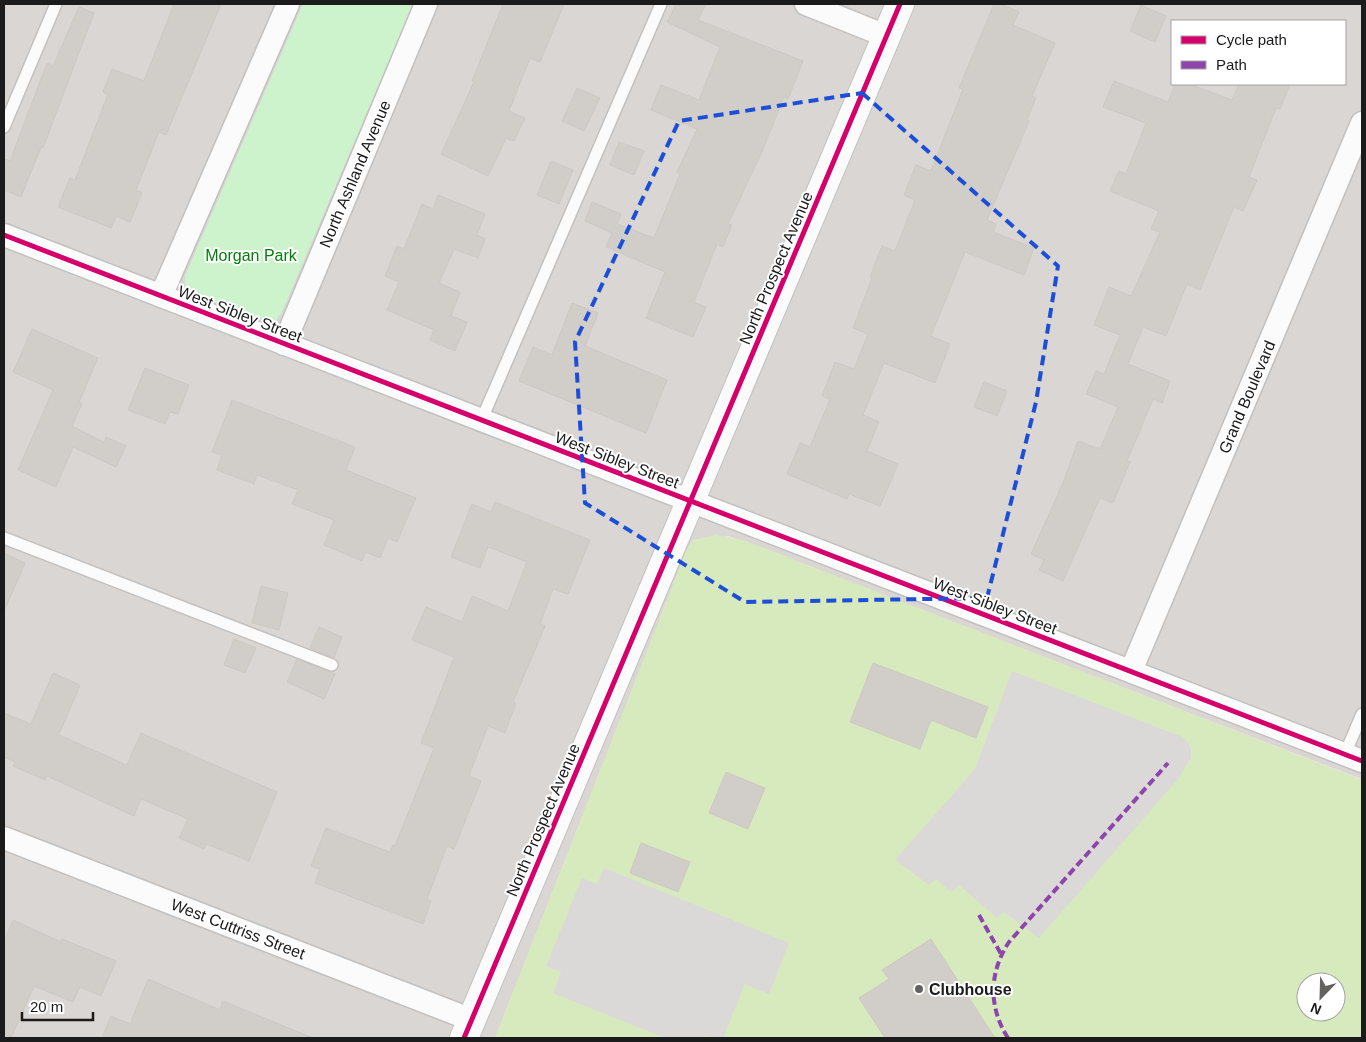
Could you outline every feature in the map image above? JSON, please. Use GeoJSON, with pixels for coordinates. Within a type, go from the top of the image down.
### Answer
{"type":"FeatureCollection","features":[{"type":"Feature","properties":{"kind":"street"},"geometry":{"type":"LineString","coordinates":[[161,296],[288,4]]}},
{"type":"Feature","properties":{"kind":"street","name":"North Ashland Avenue"},"geometry":{"type":"LineString","coordinates":[[284,344],[426,4]]}},
{"type":"Feature","properties":{"kind":"street"},"geometry":{"type":"LineString","coordinates":[[806,4],[886,36]]}},
{"type":"Feature","properties":{"kind":"street","name":"North Prospect Avenue"},"geometry":{"type":"LineString","coordinates":[[468,1029],[692,503],[900,4]]}},
{"type":"Feature","properties":{"kind":"street","name":"Grand Boulevard"},"geometry":{"type":"LineString","coordinates":[[1131,671],[1362,123]]}},
{"type":"Feature","properties":{"kind":"street","name":"West Sibley Street"},"geometry":{"type":"LineString","coordinates":[[4,235],[1354,758]]}},
{"type":"Feature","properties":{"kind":"street","name":"West Cuttriss Street"},"geometry":{"type":"LineString","coordinates":[[4,838],[468,1029]]}},
{"type":"Feature","properties":{"kind":"lane"},"geometry":{"type":"LineString","coordinates":[[4,127],[56,4]]}},
{"type":"Feature","properties":{"kind":"lane"},"geometry":{"type":"LineString","coordinates":[[482,421],[661,4]]}},
{"type":"Feature","properties":{"kind":"lane"},"geometry":{"type":"LineString","coordinates":[[4,538],[332,664]]}},
{"type":"Feature","properties":{"kind":"lane"},"geometry":{"type":"LineString","coordinates":[[1354,758],[1362,714]]}},
{"type":"Feature","properties":{"kind":"highlighted area"},"geometry":{"type":"Polygon","coordinates":[[[862,93],[1058,266],[1036,402],[987,598],[745,602],[585,503],[575,342],[679,121],[862,93]]]}},
{"type":"Feature","properties":{"kind":"shaded area"},"geometry":{"type":"Polygon","coordinates":[[[4,4],[1362,4],[1362,779],[729,536],[693,540],[687,550],[495,1038],[4,1038],[4,4]]]}},
{"type":"Feature","properties":{"kind":"shaded area"},"geometry":{"type":"Polygon","coordinates":[[[1012,671],[1180,736],[1188,742],[1191,750],[1191,758],[1179,778],[1039,938],[1004,912],[997,918],[959,885],[951,892],[936,879],[929,885],[895,860],[975,769],[1012,671]]]}},
{"type":"Feature","properties":{"kind":"shaded area"},"geometry":{"type":"Polygon","coordinates":[[[604,868],[789,943],[769,994],[745,984],[723,1038],[704,1036],[703,1038],[665,1038],[553,993],[561,972],[546,966],[582,878],[597,884],[604,868]]]}},
{"type":"Feature","properties":{"kind":"green space","name":"Morgan Park"},"geometry":{"type":"Polygon","coordinates":[[[303,4],[413,4],[282,312],[276,320],[266,321],[195,294],[185,285],[185,276],[303,4]]]}},
{"type":"Feature","properties":{"kind":"green space"},"geometry":{"type":"Polygon","coordinates":[[[716,535],[746,541],[1362,780],[1362,1038],[495,1038],[687,549],[693,540],[716,535]]]}},
{"type":"Feature","properties":{"kind":"building"},"geometry":{"type":"Polygon","coordinates":[[[174,4],[221,4],[166,135],[159,132],[136,190],[142,193],[130,222],[116,216],[111,228],[58,207],[70,178],[75,180],[108,94],[103,92],[112,69],[144,81],[174,4]]]}},
{"type":"Feature","properties":{"kind":"building"},"geometry":{"type":"Polygon","coordinates":[[[503,4],[564,4],[540,62],[530,58],[509,111],[525,118],[514,141],[506,138],[488,176],[441,154],[474,82],[472,81],[503,4]]]}},
{"type":"Feature","properties":{"kind":"building"},"geometry":{"type":"Polygon","coordinates":[[[676,4],[706,4],[698,20],[803,61],[788,99],[784,97],[761,154],[728,224],[732,225],[723,247],[717,244],[694,302],[706,307],[693,337],[646,318],[665,272],[606,247],[612,233],[585,221],[592,202],[621,214],[617,224],[654,238],[680,174],[677,172],[697,129],[651,110],[661,85],[699,100],[720,47],[667,22],[676,4]]]}},
{"type":"Feature","properties":{"kind":"building"},"geometry":{"type":"Polygon","coordinates":[[[994,4],[1001,4],[1019,12],[1013,25],[1055,43],[1032,96],[1036,98],[1027,120],[1029,121],[987,220],[996,224],[993,232],[1034,248],[1024,275],[965,252],[931,336],[950,344],[935,383],[884,363],[863,415],[879,422],[867,451],[898,464],[880,506],[849,494],[847,499],[787,474],[800,443],[810,447],[830,399],[822,396],[835,362],[854,369],[868,334],[853,328],[872,278],[870,277],[882,246],[895,251],[915,200],[904,195],[916,165],[931,171],[963,89],[959,88],[994,4]]]}},
{"type":"Feature","properties":{"kind":"building"},"geometry":{"type":"Polygon","coordinates":[[[1141,5],[1166,16],[1155,42],[1130,31],[1141,5]]]}},
{"type":"Feature","properties":{"kind":"building"},"geometry":{"type":"Polygon","coordinates":[[[79,7],[94,13],[43,148],[41,147],[21,197],[4,190],[4,159],[10,161],[47,63],[53,66],[79,7]]]}},
{"type":"Feature","properties":{"kind":"building"},"geometry":{"type":"Polygon","coordinates":[[[1114,81],[1168,102],[1175,85],[1192,85],[1232,100],[1239,85],[1290,85],[1280,109],[1276,108],[1249,177],[1257,180],[1243,211],[1234,207],[1200,290],[1187,284],[1166,336],[1143,327],[1128,364],[1170,381],[1162,403],[1153,399],[1127,461],[1130,462],[1113,503],[1100,498],[1063,581],[1039,570],[1044,560],[1031,554],[1063,483],[1078,441],[1100,449],[1118,407],[1086,394],[1096,371],[1104,374],[1120,335],[1094,325],[1109,287],[1131,296],[1160,232],[1151,229],[1159,211],[1110,191],[1119,171],[1126,174],[1146,123],[1103,107],[1114,81]]]}},
{"type":"Feature","properties":{"kind":"building"},"geometry":{"type":"Polygon","coordinates":[[[577,88],[600,98],[584,131],[562,121],[577,88]]]}},
{"type":"Feature","properties":{"kind":"building"},"geometry":{"type":"Polygon","coordinates":[[[619,142],[644,151],[634,175],[610,165],[619,142]]]}},
{"type":"Feature","properties":{"kind":"building"},"geometry":{"type":"Polygon","coordinates":[[[551,161],[573,170],[559,204],[537,195],[551,161]]]}},
{"type":"Feature","properties":{"kind":"building"},"geometry":{"type":"Polygon","coordinates":[[[438,195],[485,214],[477,235],[485,239],[478,258],[454,249],[439,283],[460,292],[451,316],[467,322],[455,351],[430,340],[434,330],[387,310],[399,282],[385,276],[397,246],[404,249],[422,204],[433,209],[438,195]]]}},
{"type":"Feature","properties":{"kind":"building"},"geometry":{"type":"Polygon","coordinates":[[[572,303],[598,313],[585,346],[667,380],[646,433],[519,381],[533,347],[552,355],[572,303]]]}},
{"type":"Feature","properties":{"kind":"building"},"geometry":{"type":"Polygon","coordinates":[[[32,329],[98,358],[79,402],[82,404],[72,426],[104,442],[106,437],[126,446],[116,467],[73,447],[56,487],[18,470],[53,390],[13,372],[32,329]]]}},
{"type":"Feature","properties":{"kind":"building"},"geometry":{"type":"Polygon","coordinates":[[[145,368],[189,385],[178,414],[170,412],[165,424],[128,410],[145,368]]]}},
{"type":"Feature","properties":{"kind":"building"},"geometry":{"type":"Polygon","coordinates":[[[984,382],[1007,391],[997,416],[974,407],[984,382]]]}},
{"type":"Feature","properties":{"kind":"building"},"geometry":{"type":"Polygon","coordinates":[[[232,400],[355,447],[346,470],[416,498],[397,542],[388,538],[380,558],[366,552],[362,561],[324,545],[334,520],[292,504],[298,490],[257,475],[254,484],[217,470],[222,455],[212,452],[232,400]]]}},
{"type":"Feature","properties":{"kind":"building"},"geometry":{"type":"Polygon","coordinates":[[[495,502],[590,540],[568,594],[553,589],[540,624],[545,626],[513,702],[516,703],[505,733],[488,726],[469,776],[481,781],[454,849],[447,846],[427,899],[431,901],[423,924],[315,883],[320,869],[311,866],[326,828],[390,852],[393,845],[395,846],[434,748],[421,743],[454,657],[412,640],[426,607],[462,622],[472,596],[508,611],[527,562],[488,547],[480,568],[451,557],[472,504],[491,512],[495,502]]]}},
{"type":"Feature","properties":{"kind":"building"},"geometry":{"type":"Polygon","coordinates":[[[4,553],[25,563],[4,611],[4,553]]]}},
{"type":"Feature","properties":{"kind":"building"},"geometry":{"type":"Polygon","coordinates":[[[261,586],[288,593],[279,630],[252,623],[261,586]]]}},
{"type":"Feature","properties":{"kind":"building"},"geometry":{"type":"Polygon","coordinates":[[[319,627],[342,637],[334,658],[310,648],[319,627]]]}},
{"type":"Feature","properties":{"kind":"building"},"geometry":{"type":"Polygon","coordinates":[[[234,639],[256,648],[245,673],[224,665],[234,639]]]}},
{"type":"Feature","properties":{"kind":"building"},"geometry":{"type":"Polygon","coordinates":[[[297,659],[335,674],[324,699],[287,682],[297,659]]]}},
{"type":"Feature","properties":{"kind":"building"},"geometry":{"type":"Polygon","coordinates":[[[873,663],[988,707],[976,738],[931,720],[920,749],[850,722],[873,663]]]}},
{"type":"Feature","properties":{"kind":"building"},"geometry":{"type":"Polygon","coordinates":[[[53,673],[80,685],[59,735],[127,765],[141,733],[277,792],[249,861],[206,844],[204,849],[179,838],[188,819],[141,799],[134,816],[47,776],[45,780],[13,766],[15,762],[4,757],[4,713],[31,724],[53,673]]]}},
{"type":"Feature","properties":{"kind":"building"},"geometry":{"type":"Polygon","coordinates":[[[726,772],[765,788],[748,829],[709,813],[726,772]]]}},
{"type":"Feature","properties":{"kind":"building"},"geometry":{"type":"Polygon","coordinates":[[[641,843],[690,862],[678,892],[630,873],[641,843]]]}},
{"type":"Feature","properties":{"kind":"building"},"geometry":{"type":"Polygon","coordinates":[[[13,920],[61,942],[62,939],[116,961],[101,996],[80,987],[73,1002],[34,986],[11,1038],[4,1038],[4,941],[13,920]]]}},
{"type":"Feature","properties":{"kind":"building","name":"Clubhouse"},"geometry":{"type":"Polygon","coordinates":[[[931,939],[995,1038],[885,1038],[859,998],[889,979],[882,970],[931,939]]]}},
{"type":"Feature","properties":{"kind":"building"},"geometry":{"type":"Polygon","coordinates":[[[148,979],[220,1010],[223,1001],[313,1038],[102,1038],[111,1016],[130,1024],[148,979]]]}},
{"type":"Feature","properties":{"kind":"marked path"},"geometry":{"type":"LineString","coordinates":[[1008,1038],[1001,1026],[994,1002],[995,977],[1002,953],[1009,942],[1168,763]]}},
{"type":"Feature","properties":{"kind":"marked path"},"geometry":{"type":"LineString","coordinates":[[979,915],[1001,954]]}},
{"type":"Feature","properties":{"kind":"cycle path"},"geometry":{"type":"LineString","coordinates":[[464,1038],[900,4]]}},
{"type":"Feature","properties":{"kind":"cycle path"},"geometry":{"type":"LineString","coordinates":[[4,235],[1362,761]]}},
{"type":"Feature","properties":{"kind":"place","name":"Clubhouse"},"geometry":{"type":"Point","coordinates":[919,989]}}]}
